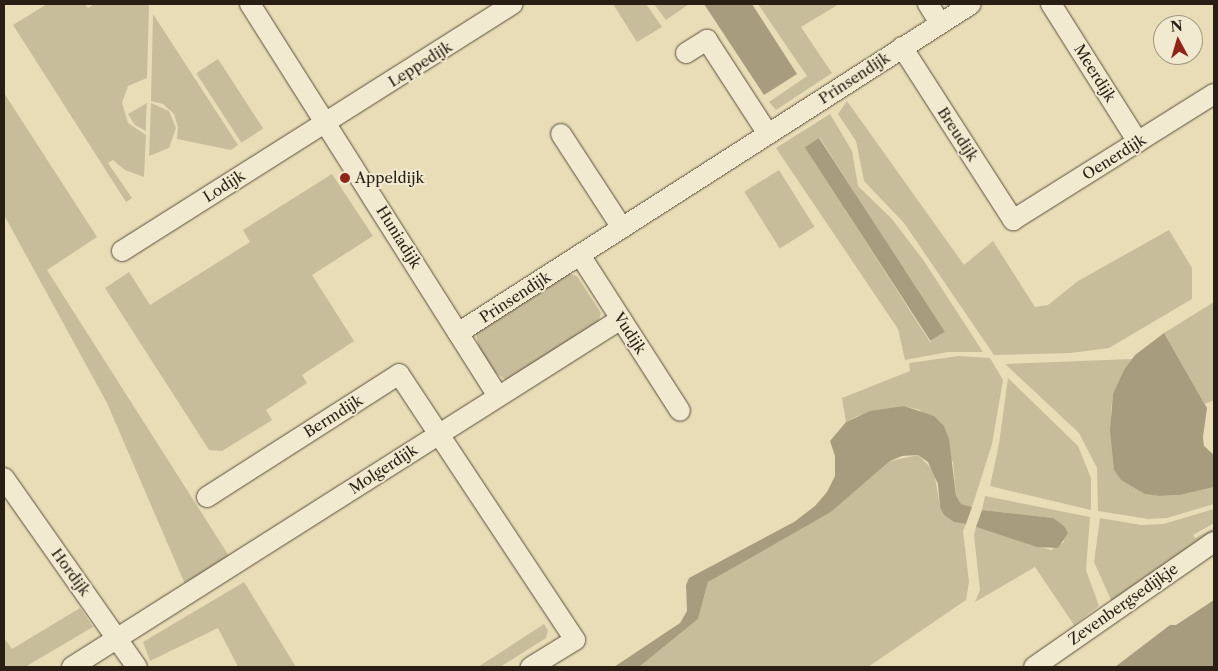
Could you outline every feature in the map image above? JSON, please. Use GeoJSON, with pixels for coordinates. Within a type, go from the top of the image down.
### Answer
{"type":"FeatureCollection","features":[{"type":"Feature","properties":{"kind":"street","name":"Huniadijk"},"geometry":{"type":"LineString","coordinates":[[250,4],[498,396]]}},
{"type":"Feature","properties":{"kind":"street","name":"Leppedijk"},"geometry":{"type":"LineString","coordinates":[[326,122],[512,4]]}},
{"type":"Feature","properties":{"kind":"street"},"geometry":{"type":"LineString","coordinates":[[928,4],[940,23]]}},
{"type":"Feature","properties":{"kind":"street","name":"Prinsendijk"},"geometry":{"type":"LineString","coordinates":[[458,333],[971,4]]}},
{"type":"Feature","properties":{"kind":"street","name":"Meerdijk"},"geometry":{"type":"LineString","coordinates":[[1051,4],[1138,142]]}},
{"type":"Feature","properties":{"kind":"street"},"geometry":{"type":"LineString","coordinates":[[686,53],[707,40],[768,134]]}},
{"type":"Feature","properties":{"kind":"street","name":"Breudijk"},"geometry":{"type":"LineString","coordinates":[[902,47],[1013,220]]}},
{"type":"Feature","properties":{"kind":"street","name":"Oenerdijk"},"geometry":{"type":"LineString","coordinates":[[1013,220],[1214,94]]}},
{"type":"Feature","properties":{"kind":"street","name":"Lodijk"},"geometry":{"type":"LineString","coordinates":[[122,251],[326,122]]}},
{"type":"Feature","properties":{"kind":"street"},"geometry":{"type":"LineString","coordinates":[[561,134],[622,228]]}},
{"type":"Feature","properties":{"kind":"street","name":"Vudijk"},"geometry":{"type":"LineString","coordinates":[[580,255],[680,411]]}},
{"type":"Feature","properties":{"kind":"street"},"geometry":{"type":"LineString","coordinates":[[531,667],[575,640],[440,433],[621,319]]}},
{"type":"Feature","properties":{"kind":"street","name":"Bermdijk"},"geometry":{"type":"LineString","coordinates":[[207,497],[399,374],[440,433]]}},
{"type":"Feature","properties":{"kind":"street","name":"Molgerdijk"},"geometry":{"type":"LineString","coordinates":[[72,667],[119,640],[440,433]]}},
{"type":"Feature","properties":{"kind":"street","name":"Hordijk"},"geometry":{"type":"LineString","coordinates":[[4,478],[137,667]]}},
{"type":"Feature","properties":{"kind":"street","name":"Zevenbergsedijkje"},"geometry":{"type":"LineString","coordinates":[[1034,667],[1214,542]]}},
{"type":"Feature","properties":{"kind":"street","name":"Molgerdijk"},"geometry":{"type":"LineString","coordinates":[[84,667],[119,640]]}},
{"type":"Feature","properties":{"kind":"shaded area"},"geometry":{"type":"Polygon","coordinates":[[[47,4],[85,4],[88,8],[94,4],[147,4],[149,6],[147,78],[128,86],[122,103],[128,123],[146,135],[144,177],[125,170],[113,160],[108,163],[132,198],[126,202],[13,25],[47,4]]]}},
{"type":"Feature","properties":{"kind":"shaded area"},"geometry":{"type":"Polygon","coordinates":[[[613,4],[646,4],[662,27],[637,42],[613,4]]]}},
{"type":"Feature","properties":{"kind":"shaded area"},"geometry":{"type":"Polygon","coordinates":[[[654,4],[689,4],[666,20],[654,4]]]}},
{"type":"Feature","properties":{"kind":"shaded area"},"geometry":{"type":"Polygon","coordinates":[[[704,4],[752,4],[797,74],[764,95],[704,4]]]}},
{"type":"Feature","properties":{"kind":"shaded area"},"geometry":{"type":"Polygon","coordinates":[[[758,4],[839,4],[801,27],[832,73],[776,110],[769,102],[807,76],[758,4]]]}},
{"type":"Feature","properties":{"kind":"shaded area"},"geometry":{"type":"Polygon","coordinates":[[[153,14],[238,145],[231,150],[177,139],[178,127],[174,114],[163,104],[151,101],[153,14]]]}},
{"type":"Feature","properties":{"kind":"shaded area"},"geometry":{"type":"Polygon","coordinates":[[[218,59],[263,129],[241,143],[196,73],[218,59]]]}},
{"type":"Feature","properties":{"kind":"shaded area"},"geometry":{"type":"Polygon","coordinates":[[[4,93],[97,237],[47,270],[229,556],[185,584],[107,403],[4,215],[4,93]]]}},
{"type":"Feature","properties":{"kind":"shaded area"},"geometry":{"type":"Polygon","coordinates":[[[847,101],[964,265],[993,241],[1035,307],[1048,305],[1078,281],[1169,230],[1192,268],[1192,299],[1109,348],[1071,353],[994,355],[904,223],[864,181],[856,141],[838,114],[847,101]]]}},
{"type":"Feature","properties":{"kind":"shaded area"},"geometry":{"type":"Polygon","coordinates":[[[147,103],[146,131],[135,125],[128,114],[147,103]]]}},
{"type":"Feature","properties":{"kind":"shaded area"},"geometry":{"type":"Polygon","coordinates":[[[151,103],[169,111],[176,128],[169,148],[149,156],[151,103]]]}},
{"type":"Feature","properties":{"kind":"shaded area"},"geometry":{"type":"Polygon","coordinates":[[[830,114],[852,151],[858,186],[892,219],[924,261],[983,352],[948,352],[905,360],[898,329],[776,148],[830,114]],[[820,138],[805,147],[930,342],[943,333],[820,138]]]}},
{"type":"Feature","properties":{"kind":"shaded area"},"geometry":{"type":"Polygon","coordinates":[[[819,138],[945,332],[931,341],[805,147],[819,138]]]}},
{"type":"Feature","properties":{"kind":"shaded area"},"geometry":{"type":"Polygon","coordinates":[[[779,170],[815,227],[780,249],[744,192],[779,170]]]}},
{"type":"Feature","properties":{"kind":"shaded area"},"geometry":{"type":"Polygon","coordinates":[[[332,174],[373,236],[312,275],[354,341],[302,375],[307,383],[266,410],[272,420],[222,451],[209,450],[105,288],[129,272],[150,305],[250,242],[243,230],[332,174]]]}},
{"type":"Feature","properties":{"kind":"shaded area"},"geometry":{"type":"Polygon","coordinates":[[[567,273],[577,276],[601,313],[598,322],[506,380],[496,373],[480,351],[476,334],[479,329],[567,273]]]}},
{"type":"Feature","properties":{"kind":"shaded area"},"geometry":{"type":"Polygon","coordinates":[[[1214,302],[1214,400],[1205,404],[1164,333],[1214,302]]]}},
{"type":"Feature","properties":{"kind":"shaded area"},"geometry":{"type":"Polygon","coordinates":[[[1164,333],[1207,408],[1203,437],[1204,446],[1214,455],[1214,487],[1180,495],[1159,496],[1145,494],[1121,480],[1114,470],[1110,430],[1113,394],[1124,370],[1135,355],[1164,333]]]}},
{"type":"Feature","properties":{"kind":"shaded area"},"geometry":{"type":"Polygon","coordinates":[[[959,356],[990,358],[1003,380],[992,444],[972,507],[960,504],[956,496],[953,462],[920,410],[904,406],[857,416],[846,422],[842,398],[910,371],[909,363],[959,356]]]}},
{"type":"Feature","properties":{"kind":"shaded area"},"geometry":{"type":"Polygon","coordinates":[[[1132,359],[1113,394],[1111,410],[1114,470],[1145,494],[1159,496],[1180,495],[1214,487],[1214,504],[1167,518],[1148,519],[1098,511],[1097,468],[1079,433],[1005,364],[1132,359]]]}},
{"type":"Feature","properties":{"kind":"shaded area"},"geometry":{"type":"Polygon","coordinates":[[[1008,378],[1078,446],[1091,478],[1091,510],[990,486],[999,444],[1008,378]]]}},
{"type":"Feature","properties":{"kind":"shaded area"},"geometry":{"type":"Polygon","coordinates":[[[904,406],[934,416],[944,426],[949,439],[956,496],[961,504],[972,507],[966,524],[954,522],[944,515],[940,507],[938,484],[928,462],[918,455],[902,456],[890,461],[831,512],[708,582],[698,619],[639,667],[614,667],[680,623],[687,611],[686,585],[689,578],[794,522],[815,506],[827,492],[835,476],[835,456],[830,441],[846,422],[870,411],[904,406]]]}},
{"type":"Feature","properties":{"kind":"shaded area"},"geometry":{"type":"Polygon","coordinates":[[[918,455],[934,471],[940,507],[954,522],[966,524],[963,531],[969,582],[966,600],[868,667],[639,667],[698,619],[708,582],[717,575],[831,512],[890,461],[918,455]]]}},
{"type":"Feature","properties":{"kind":"shaded area"},"geometry":{"type":"Polygon","coordinates":[[[985,496],[1090,517],[1086,570],[1099,606],[1074,625],[1035,567],[975,602],[980,590],[974,535],[976,527],[1051,550],[1064,542],[1053,518],[982,510],[985,496]]]}},
{"type":"Feature","properties":{"kind":"shaded area"},"geometry":{"type":"Polygon","coordinates":[[[1214,509],[1214,523],[1193,535],[1195,538],[1214,528],[1214,537],[1173,558],[1112,602],[1094,562],[1100,518],[1141,525],[1163,524],[1214,509]]]}},
{"type":"Feature","properties":{"kind":"shaded area"},"geometry":{"type":"Polygon","coordinates":[[[982,510],[1053,518],[1064,526],[1068,533],[1058,548],[1037,547],[976,527],[982,510]]]}},
{"type":"Feature","properties":{"kind":"shaded area"},"geometry":{"type":"Polygon","coordinates":[[[244,582],[296,667],[238,667],[218,628],[150,661],[143,642],[244,582]]]}},
{"type":"Feature","properties":{"kind":"shaded area"},"geometry":{"type":"Polygon","coordinates":[[[1214,600],[1214,667],[1115,667],[1170,625],[1176,625],[1214,600]]]}},
{"type":"Feature","properties":{"kind":"shaded area"},"geometry":{"type":"Polygon","coordinates":[[[80,608],[93,627],[25,667],[4,667],[4,638],[12,649],[80,608]]]}},
{"type":"Feature","properties":{"kind":"shaded area"},"geometry":{"type":"Polygon","coordinates":[[[544,624],[548,631],[546,638],[500,667],[478,667],[544,624]]]}},
{"type":"Feature","properties":{"kind":"place","name":"Appeldijk"},"geometry":{"type":"Point","coordinates":[345,178]}}]}
